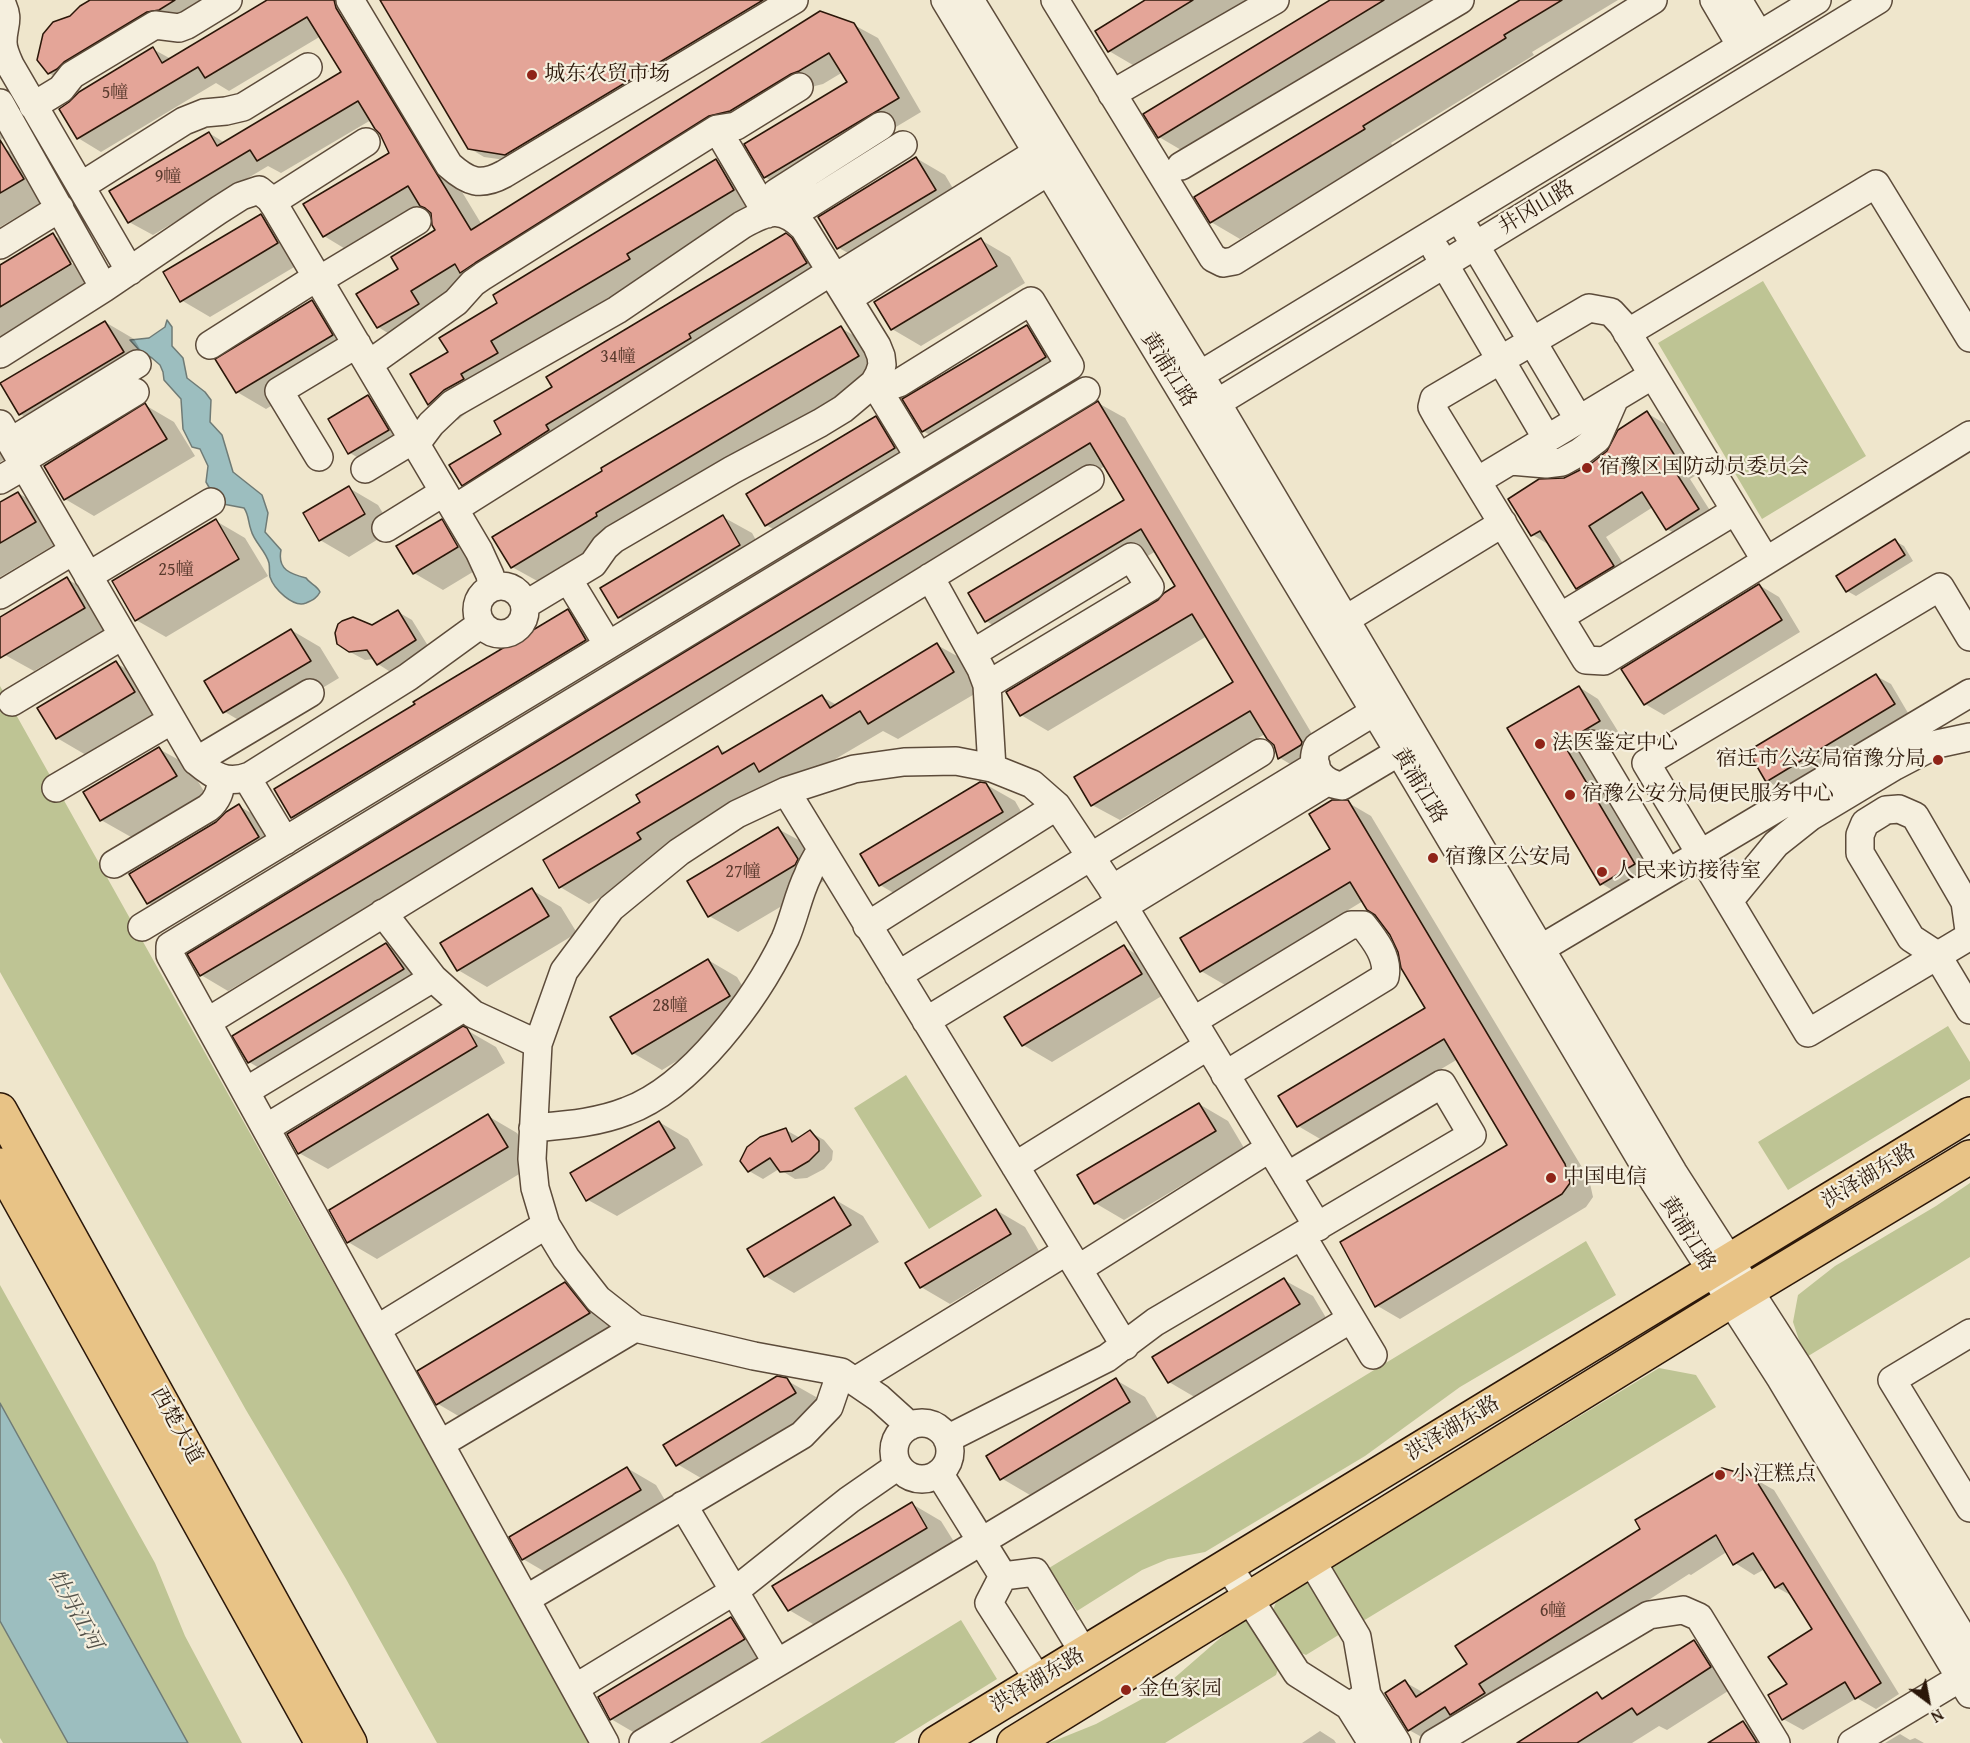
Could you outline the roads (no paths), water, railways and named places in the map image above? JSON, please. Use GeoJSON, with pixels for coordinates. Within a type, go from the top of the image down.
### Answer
{"type":"FeatureCollection","features":[{"type":"Feature","properties":{"kind":"main road","name":"西楚大道"},"geometry":{"type":"LineString","coordinates":[[0,1110],[350,1743]]}},
{"type":"Feature","properties":{"kind":"main road","name":"洪泽湖东路"},"geometry":{"type":"LineString","coordinates":[[936,1743],[1970,1114]]}},
{"type":"Feature","properties":{"kind":"main road","name":"洪泽湖东路"},"geometry":{"type":"LineString","coordinates":[[1014,1743],[1740,1295],[1970,1157]]}},
{"type":"Feature","properties":{"kind":"main road","name":"西楚大道"},"geometry":{"type":"LineString","coordinates":[[0,1165],[322,1743]]}},
{"type":"Feature","properties":{"kind":"street"},"geometry":{"type":"LineString","coordinates":[[0,0],[5,9],[7,25],[3,44],[4,53],[130,271]]}},
{"type":"Feature","properties":{"kind":"street"},"geometry":{"type":"LineString","coordinates":[[33,106],[61,89],[72,75],[155,25],[179,28],[228,0]]}},
{"type":"Feature","properties":{"kind":"street"},"geometry":{"type":"LineString","coordinates":[[350,0],[450,165],[462,177],[478,182],[504,174],[794,0]]}},
{"type":"Feature","properties":{"kind":"street"},"geometry":{"type":"LineString","coordinates":[[364,0],[459,158],[480,166],[504,162],[771,0]]}},
{"type":"Feature","properties":{"kind":"street","name":"黄浦江路"},"geometry":{"type":"LineString","coordinates":[[945,0],[1052,156],[1207,410],[1531,954]]}},
{"type":"Feature","properties":{"kind":"street","name":"黄浦江路"},"geometry":{"type":"LineString","coordinates":[[970,0],[1052,156]]}},
{"type":"Feature","properties":{"kind":"street"},"geometry":{"type":"LineString","coordinates":[[1112,94],[1275,0]]}},
{"type":"Feature","properties":{"kind":"street"},"geometry":{"type":"LineString","coordinates":[[1181,166],[1461,0]]}},
{"type":"Feature","properties":{"kind":"street"},"geometry":{"type":"LineString","coordinates":[[1065,3],[1112,94],[1213,258],[1223,262],[1234,261],[1653,0]]}},
{"type":"Feature","properties":{"kind":"street"},"geometry":{"type":"LineString","coordinates":[[1714,0],[1750,41]]}},
{"type":"Feature","properties":{"kind":"street"},"geometry":{"type":"LineString","coordinates":[[1738,0],[1750,41]]}},
{"type":"Feature","properties":{"kind":"street","name":"井冈山路"},"geometry":{"type":"LineString","coordinates":[[1189,381],[1817,0]]}},
{"type":"Feature","properties":{"kind":"street","name":"井冈山路"},"geometry":{"type":"LineString","coordinates":[[1207,410],[1878,0]]}},
{"type":"Feature","properties":{"kind":"street"},"geometry":{"type":"LineString","coordinates":[[81,186],[184,121],[204,113],[243,107],[308,67]]}},
{"type":"Feature","properties":{"kind":"street"},"geometry":{"type":"LineString","coordinates":[[319,457],[279,391],[363,354],[456,302],[473,283],[483,276],[717,129],[736,126],[799,87]]}},
{"type":"Feature","properties":{"kind":"street"},"geometry":{"type":"LineString","coordinates":[[3,117],[60,208],[105,288]]}},
{"type":"Feature","properties":{"kind":"street"},"geometry":{"type":"LineString","coordinates":[[779,214],[775,200],[776,192],[881,126]]}},
{"type":"Feature","properties":{"kind":"street"},"geometry":{"type":"LineString","coordinates":[[717,129],[779,214]]}},
{"type":"Feature","properties":{"kind":"street"},"geometry":{"type":"LineString","coordinates":[[272,202],[366,142]]}},
{"type":"Feature","properties":{"kind":"street"},"geometry":{"type":"LineString","coordinates":[[779,214],[903,145]]}},
{"type":"Feature","properties":{"kind":"street"},"geometry":{"type":"LineString","coordinates":[[386,528],[449,501],[839,282],[1052,156]]}},
{"type":"Feature","properties":{"kind":"street"},"geometry":{"type":"LineString","coordinates":[[1627,333],[1876,184],[1970,338]]}},
{"type":"Feature","properties":{"kind":"street"},"geometry":{"type":"LineString","coordinates":[[0,354],[105,288],[242,196],[259,190],[272,202],[479,551],[490,575],[492,587]]}},
{"type":"Feature","properties":{"kind":"street"},"geometry":{"type":"LineString","coordinates":[[0,245],[60,208]]}},
{"type":"Feature","properties":{"kind":"street"},"geometry":{"type":"LineString","coordinates":[[365,469],[415,442],[452,404],[617,310],[742,225],[761,215],[779,214],[794,217],[804,228],[839,282],[877,346],[882,365],[874,383],[843,409],[820,423],[732,470],[614,538],[604,547],[593,564],[525,605]]}},
{"type":"Feature","properties":{"kind":"street"},"geometry":{"type":"LineString","coordinates":[[1459,217],[1579,420]]}},
{"type":"Feature","properties":{"kind":"street"},"geometry":{"type":"LineString","coordinates":[[210,345],[417,221]]}},
{"type":"Feature","properties":{"kind":"street"},"geometry":{"type":"LineString","coordinates":[[1427,237],[1547,439]]}},
{"type":"Feature","properties":{"kind":"street"},"geometry":{"type":"LineString","coordinates":[[142,927],[1070,366],[1030,301],[899,383],[887,387],[874,383]]}},
{"type":"Feature","properties":{"kind":"street"},"geometry":{"type":"LineString","coordinates":[[1766,561],[1622,324],[1611,312],[1589,308],[1434,399],[1432,406],[1587,660],[1604,661],[1766,561],[1970,435]]}},
{"type":"Feature","properties":{"kind":"street"},"geometry":{"type":"LineString","coordinates":[[0,480],[14,448],[137,364]]}},
{"type":"Feature","properties":{"kind":"street"},"geometry":{"type":"LineString","coordinates":[[1477,481],[1653,375]]}},
{"type":"Feature","properties":{"kind":"street"},"geometry":{"type":"LineString","coordinates":[[874,383],[919,457]]}},
{"type":"Feature","properties":{"kind":"street"},"geometry":{"type":"LineString","coordinates":[[605,1743],[170,955],[170,946],[1086,391]]}},
{"type":"Feature","properties":{"kind":"street"},"geometry":{"type":"LineString","coordinates":[[14,448],[135,392]]}},
{"type":"Feature","properties":{"kind":"street"},"geometry":{"type":"LineString","coordinates":[[1511,461],[1562,462],[1580,452],[1597,439],[1615,398]]}},
{"type":"Feature","properties":{"kind":"street"},"geometry":{"type":"LineString","coordinates":[[14,448],[196,761],[212,774],[234,778],[285,841]]}},
{"type":"Feature","properties":{"kind":"street"},"geometry":{"type":"LineString","coordinates":[[207,1022],[1090,479]]}},
{"type":"Feature","properties":{"kind":"street"},"geometry":{"type":"LineString","coordinates":[[88,576],[211,502]]}},
{"type":"Feature","properties":{"kind":"street"},"geometry":{"type":"LineString","coordinates":[[1560,617],[1735,511]]}},
{"type":"Feature","properties":{"kind":"street"},"geometry":{"type":"LineString","coordinates":[[1335,626],[1503,523]]}},
{"type":"Feature","properties":{"kind":"street"},"geometry":{"type":"LineString","coordinates":[[0,595],[73,551]]}},
{"type":"Feature","properties":{"kind":"street"},"geometry":{"type":"LineString","coordinates":[[973,653],[1131,557],[1150,587],[987,684]]}},
{"type":"Feature","properties":{"kind":"street"},"geometry":{"type":"LineString","coordinates":[[930,577],[973,653],[987,684],[992,768]]}},
{"type":"Feature","properties":{"kind":"street"},"geometry":{"type":"LineString","coordinates":[[568,579],[608,645]]}},
{"type":"Feature","properties":{"kind":"street"},"geometry":{"type":"LineString","coordinates":[[492,587],[512,588],[522,598],[525,605],[522,621],[510,632],[502,634],[486,629],[481,624],[476,610],[477,603],[485,591],[492,587]]}},
{"type":"Feature","properties":{"kind":"street"},"geometry":{"type":"LineString","coordinates":[[1970,637],[1940,587],[1646,763],[1808,1033],[1937,956],[1970,937],[1965,902],[1914,816],[1899,809],[1886,810],[1865,823],[1860,835],[1860,853],[1911,938],[1937,956],[1970,1010]]}},
{"type":"Feature","properties":{"kind":"street"},"geometry":{"type":"LineString","coordinates":[[114,864],[208,808],[234,778],[408,676],[481,624]]}},
{"type":"Feature","properties":{"kind":"street","name":"黄浦江路"},"geometry":{"type":"LineString","coordinates":[[1335,626],[1374,712],[1673,1172],[1721,1267],[1740,1295],[1799,1368],[1968,1639]]}},
{"type":"Feature","properties":{"kind":"street"},"geometry":{"type":"LineString","coordinates":[[12,702],[122,636]]}},
{"type":"Feature","properties":{"kind":"street"},"geometry":{"type":"LineString","coordinates":[[196,761],[310,693]]}},
{"type":"Feature","properties":{"kind":"street"},"geometry":{"type":"LineString","coordinates":[[1531,954],[1970,693]]}},
{"type":"Feature","properties":{"kind":"street"},"geometry":{"type":"LineString","coordinates":[[1374,712],[1317,747],[1314,760],[1321,773],[1342,786],[1399,752]]}},
{"type":"Feature","properties":{"kind":"street"},"geometry":{"type":"LineString","coordinates":[[56,788],[172,720]]}},
{"type":"Feature","properties":{"kind":"street"},"geometry":{"type":"LineString","coordinates":[[1729,901],[1776,844],[1810,817],[1895,766],[1937,744],[1970,738]]}},
{"type":"Feature","properties":{"kind":"street"},"geometry":{"type":"LineString","coordinates":[[1591,744],[1668,873]]}},
{"type":"Feature","properties":{"kind":"street"},"geometry":{"type":"LineString","coordinates":[[898,975],[1260,753]]}},
{"type":"Feature","properties":{"kind":"street"},"geometry":{"type":"LineString","coordinates":[[910,1426],[879,1398],[848,1377],[635,1328],[598,1299],[566,1258],[546,1225],[535,1188],[532,1159],[538,1044],[564,971],[611,909],[679,852],[737,814],[786,791],[854,769],[904,762],[956,761],[992,768],[1032,784],[1057,806],[1119,899],[1287,1176],[1351,1319],[1373,1355]]}},
{"type":"Feature","properties":{"kind":"street"},"geometry":{"type":"LineString","coordinates":[[926,1021],[1321,773]]}},
{"type":"Feature","properties":{"kind":"street"},"geometry":{"type":"LineString","coordinates":[[786,791],[1125,1346]]}},
{"type":"Feature","properties":{"kind":"street"},"geometry":{"type":"LineString","coordinates":[[867,926],[1057,806]]}},
{"type":"Feature","properties":{"kind":"street"},"geometry":{"type":"LineString","coordinates":[[533,1128],[586,1123],[628,1111],[656,1097],[679,1079],[718,1039],[766,973],[786,937],[807,875],[821,850]]}},
{"type":"Feature","properties":{"kind":"street"},"geometry":{"type":"LineString","coordinates":[[383,913],[434,978],[473,1014],[538,1044]]}},
{"type":"Feature","properties":{"kind":"street"},"geometry":{"type":"LineString","coordinates":[[1193,1021],[1351,925],[1363,925],[1371,935],[1387,966],[1385,977],[1225,1075]]}},
{"type":"Feature","properties":{"kind":"street"},"geometry":{"type":"LineString","coordinates":[[246,1091],[434,978]]}},
{"type":"Feature","properties":{"kind":"street"},"geometry":{"type":"LineString","coordinates":[[266,1128],[465,1007]]}},
{"type":"Feature","properties":{"kind":"street"},"geometry":{"type":"LineString","coordinates":[[1015,1166],[1208,1046]]}},
{"type":"Feature","properties":{"kind":"street"},"geometry":{"type":"LineString","coordinates":[[947,1439],[1107,1358],[1155,1322],[1472,1135],[1442,1084],[1287,1176]]}},
{"type":"Feature","properties":{"kind":"street"},"geometry":{"type":"LineString","coordinates":[[526,1599],[802,1434],[829,1407],[848,1377],[1073,1260],[1270,1148]]}},
{"type":"Feature","properties":{"kind":"street"},"geometry":{"type":"LineString","coordinates":[[377,1329],[546,1225]]}},
{"type":"Feature","properties":{"kind":"street","name":"黄浦江路"},"geometry":{"type":"LineString","coordinates":[[1740,1295],[1781,1379],[1967,1681]]}},
{"type":"Feature","properties":{"kind":"street"},"geometry":{"type":"LineString","coordinates":[[643,1743],[1351,1319]]}},
{"type":"Feature","properties":{"kind":"street"},"geometry":{"type":"LineString","coordinates":[[440,1444],[635,1328]]}},
{"type":"Feature","properties":{"kind":"street"},"geometry":{"type":"LineString","coordinates":[[1970,1333],[1892,1380],[1970,1508]]}},
{"type":"Feature","properties":{"kind":"street"},"geometry":{"type":"LineString","coordinates":[[918,1423],[936,1427],[947,1439],[949,1455],[947,1463],[939,1473],[920,1479],[912,1477],[898,1466],[894,1448],[902,1432],[910,1426],[918,1423]]}},
{"type":"Feature","properties":{"kind":"street"},"geometry":{"type":"LineString","coordinates":[[575,1688],[735,1591],[849,1500],[898,1466]]}},
{"type":"Feature","properties":{"kind":"street"},"geometry":{"type":"LineString","coordinates":[[939,1473],[1003,1576]]}},
{"type":"Feature","properties":{"kind":"street"},"geometry":{"type":"LineString","coordinates":[[683,1505],[777,1663]]}},
{"type":"Feature","properties":{"kind":"street"},"geometry":{"type":"LineString","coordinates":[[1311,1560],[1357,1637],[1358,1701],[1372,1743]]}},
{"type":"Feature","properties":{"kind":"street"},"geometry":{"type":"LineString","coordinates":[[1228,1566],[1297,1673],[1358,1701],[1397,1743]]}},
{"type":"Feature","properties":{"kind":"street"},"geometry":{"type":"LineString","coordinates":[[1003,1576],[1035,1572],[1084,1653]]}},
{"type":"Feature","properties":{"kind":"street"},"geometry":{"type":"LineString","coordinates":[[1003,1576],[989,1603],[1039,1681]]}},
{"type":"Feature","properties":{"kind":"street"},"geometry":{"type":"LineString","coordinates":[[1434,1743],[1649,1615],[1683,1610],[1700,1617],[1776,1743]]}},
{"type":"Feature","properties":{"kind":"street"},"geometry":{"type":"LineString","coordinates":[[1852,1743],[1967,1681]]}},
{"type":"Feature","properties":{"kind":"water"},"geometry":{"type":"Polygon","coordinates":[[[167,320],[172,327],[172,346],[183,358],[187,378],[205,392],[211,400],[210,422],[222,435],[233,472],[262,495],[268,513],[265,532],[281,550],[280,557],[283,567],[290,573],[306,578],[320,592],[311,601],[295,603],[275,587],[270,577],[267,559],[253,534],[244,508],[217,501],[206,482],[208,466],[200,449],[192,447],[183,429],[181,399],[164,380],[160,365],[140,351],[130,340],[149,338],[165,327],[167,320]]]}},
{"type":"Feature","properties":{"kind":"water","name":"牡丹江河"},"geometry":{"type":"Polygon","coordinates":[[[0,1403],[188,1743],[68,1743],[0,1621],[0,1403]]]}},
{"type":"Feature","properties":{"kind":"place","name":"城东农贸市场"},"geometry":{"type":"Point","coordinates":[532,75]}},
{"type":"Feature","properties":{"kind":"place","name":"宿豫区国防动员委员会"},"geometry":{"type":"Point","coordinates":[1587,468]}},
{"type":"Feature","properties":{"kind":"place","name":"法医鉴定中心"},"geometry":{"type":"Point","coordinates":[1540,744]}},
{"type":"Feature","properties":{"kind":"place","name":"宿迁市公安局宿豫分局"},"geometry":{"type":"Point","coordinates":[1938,760]}},
{"type":"Feature","properties":{"kind":"place","name":"宿豫公安分局便民服务中心"},"geometry":{"type":"Point","coordinates":[1570,795]}},
{"type":"Feature","properties":{"kind":"place","name":"宿豫区公安局"},"geometry":{"type":"Point","coordinates":[1433,858]}},
{"type":"Feature","properties":{"kind":"place","name":"人民来访接待室"},"geometry":{"type":"Point","coordinates":[1602,872]}},
{"type":"Feature","properties":{"kind":"place","name":"中国电信"},"geometry":{"type":"Point","coordinates":[1551,1178]}},
{"type":"Feature","properties":{"kind":"place","name":"小汪糕点"},"geometry":{"type":"Point","coordinates":[1720,1475]}},
{"type":"Feature","properties":{"kind":"place","name":"金色家园"},"geometry":{"type":"Point","coordinates":[1126,1690]}}]}
